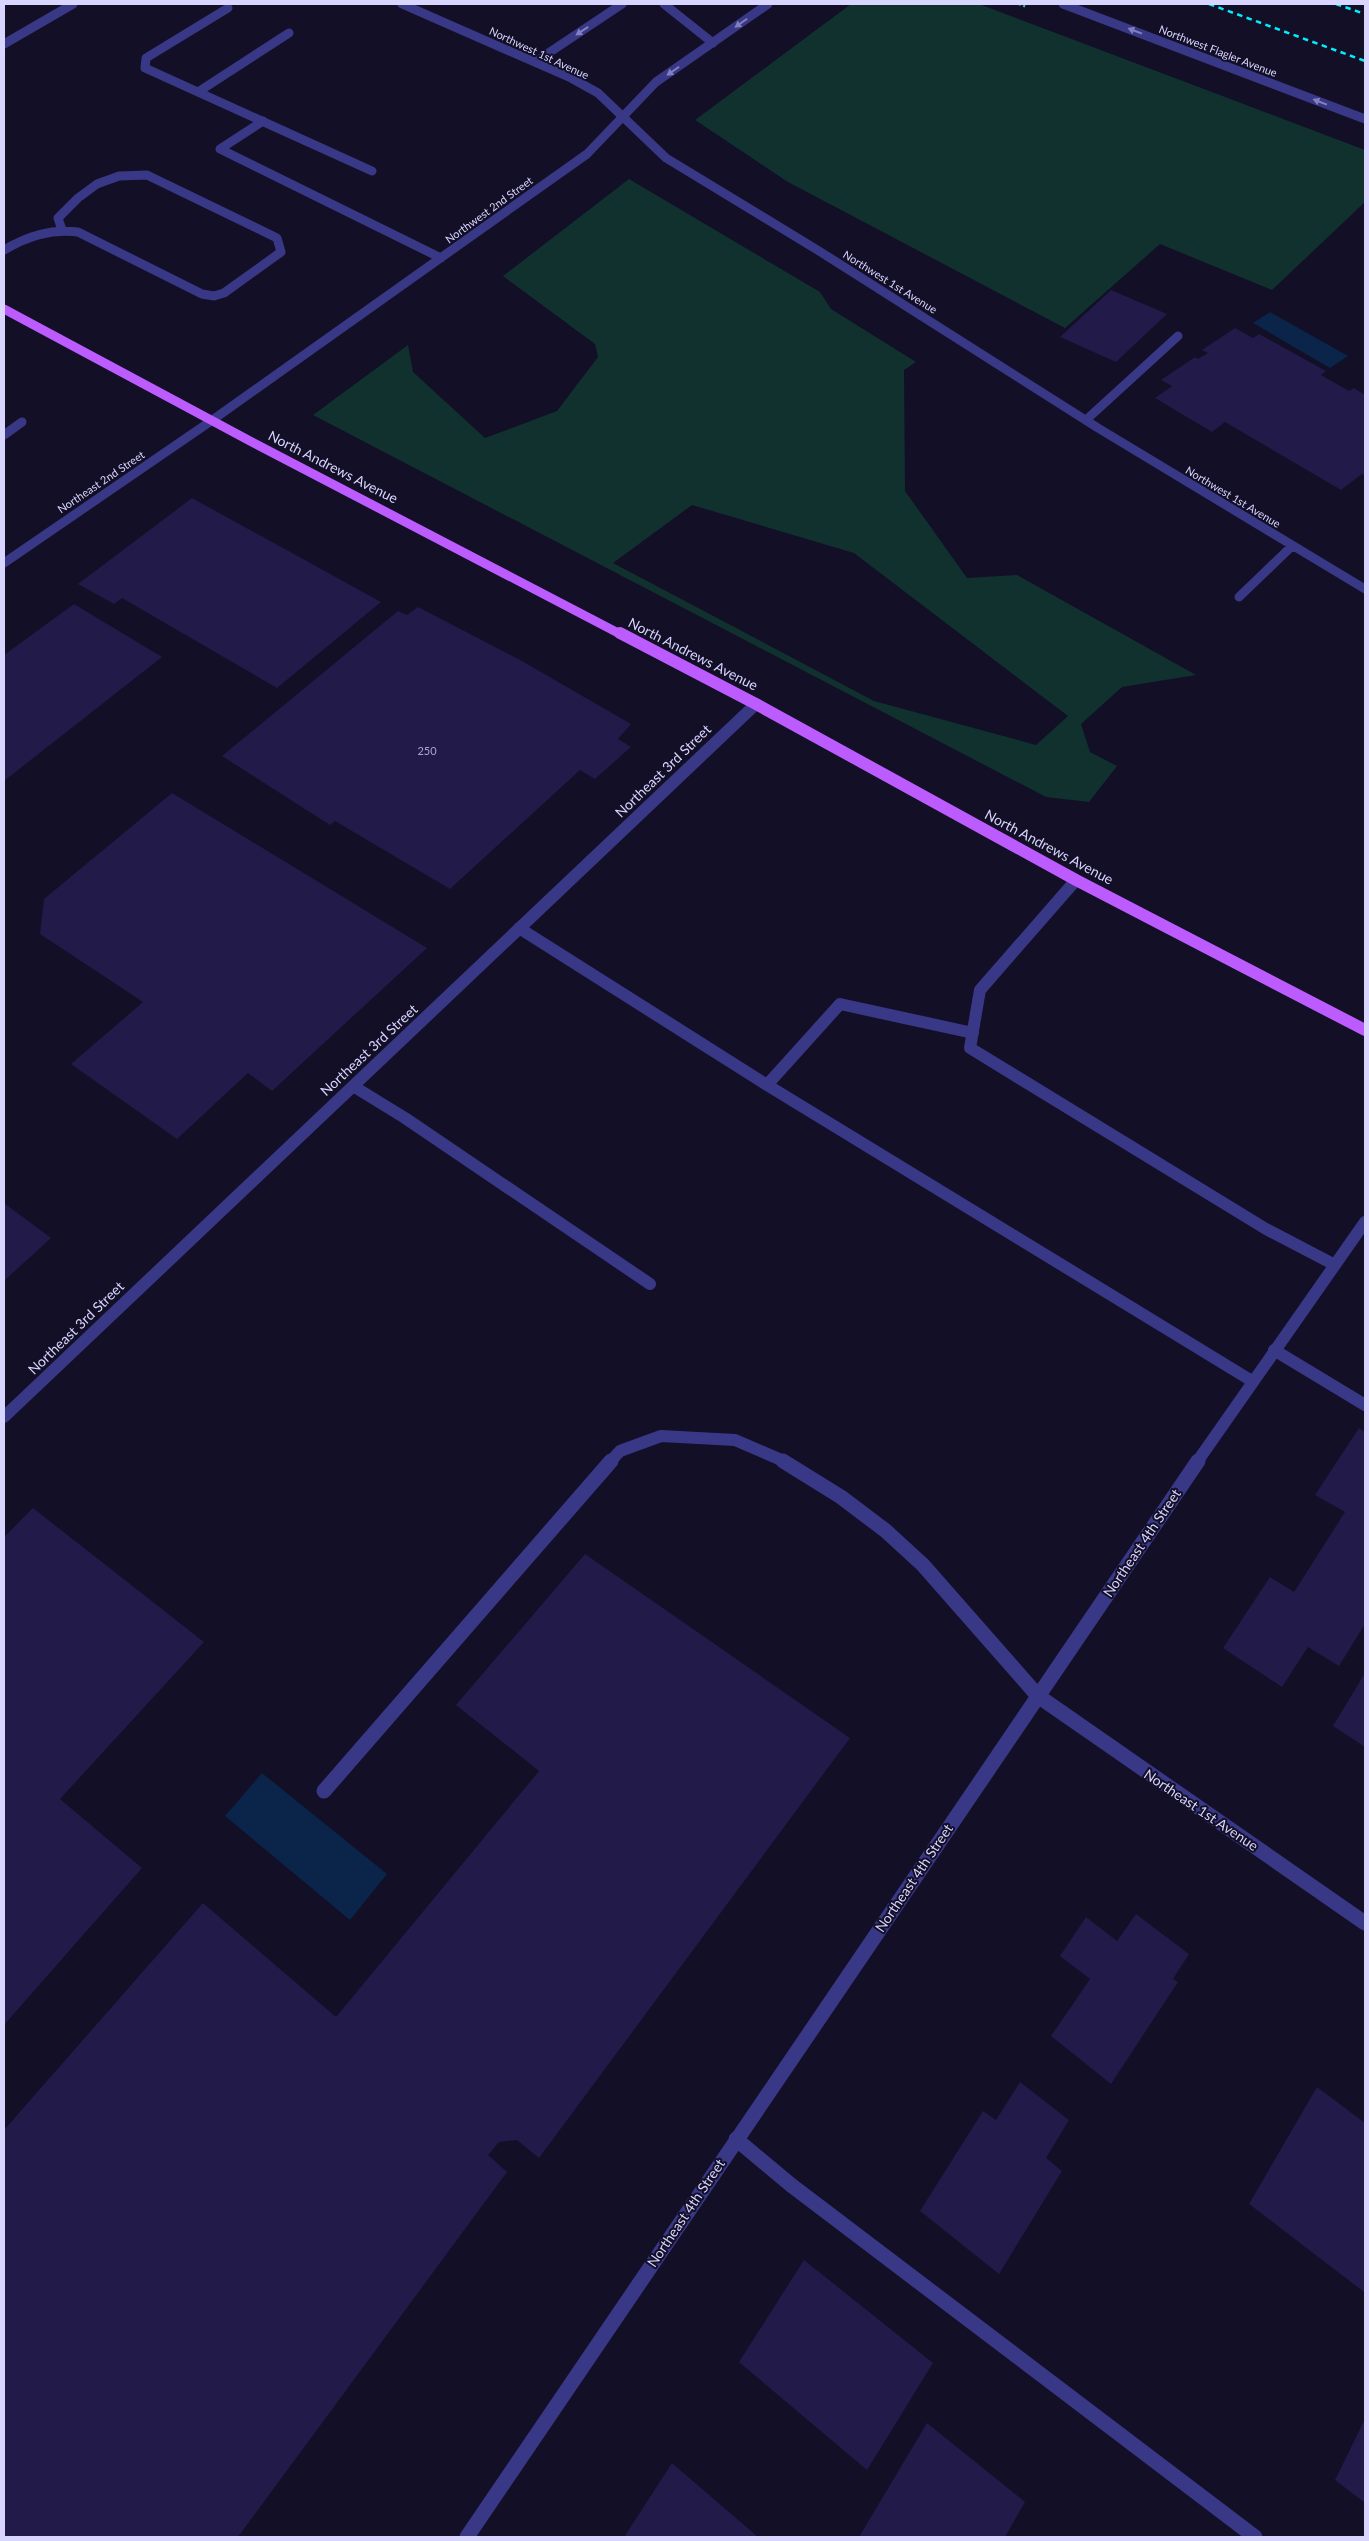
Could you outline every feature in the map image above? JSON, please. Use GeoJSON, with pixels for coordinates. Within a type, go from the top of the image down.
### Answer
{"type":"FeatureCollection","features":[{"type":"Feature","properties":{"kind":"main road","name":"North Andrews Avenue"},"geometry":{"type":"LineString","coordinates":[[4,309],[212,421],[756,704],[1076,880],[1365,1030]]}},
{"type":"Feature","properties":{"kind":"street"},"geometry":{"type":"LineString","coordinates":[[4,44],[73,4]]}},
{"type":"Feature","properties":{"kind":"street","name":"Northwest 1st Avenue"},"geometry":{"type":"LineString","coordinates":[[402,4],[535,62],[598,93],[666,158],[819,250],[1086,420],[1365,589]]}},
{"type":"Feature","properties":{"kind":"street"},"geometry":{"type":"LineString","coordinates":[[535,62],[622,4]]}},
{"type":"Feature","properties":{"kind":"street"},"geometry":{"type":"LineString","coordinates":[[664,4],[713,43]]}},
{"type":"Feature","properties":{"kind":"street","name":"Northwest 2nd Street"},"geometry":{"type":"LineString","coordinates":[[212,421],[587,154],[656,82],[768,4]]}},
{"type":"Feature","properties":{"kind":"street","name":"Northwest Flagler Avenue"},"geometry":{"type":"LineString","coordinates":[[1063,4],[1365,119]]}},
{"type":"Feature","properties":{"kind":"street"},"geometry":{"type":"LineString","coordinates":[[228,8],[146,58],[145,68],[372,171]]}},
{"type":"Feature","properties":{"kind":"street"},"geometry":{"type":"LineString","coordinates":[[198,92],[289,33]]}},
{"type":"Feature","properties":{"kind":"street"},"geometry":{"type":"LineString","coordinates":[[263,121],[220,149],[441,258]]}},
{"type":"Feature","properties":{"kind":"street"},"geometry":{"type":"LineString","coordinates":[[4,250],[30,236],[62,230],[87,236],[202,294],[214,296],[224,293],[282,252],[277,238],[148,175],[128,174],[109,177],[91,186],[58,218],[62,230]]}},
{"type":"Feature","properties":{"kind":"street"},"geometry":{"type":"LineString","coordinates":[[1086,420],[1178,336]]}},
{"type":"Feature","properties":{"kind":"street","name":"Northeast 2nd Street"},"geometry":{"type":"LineString","coordinates":[[4,564],[212,421]]}},
{"type":"Feature","properties":{"kind":"street"},"geometry":{"type":"LineString","coordinates":[[4,435],[22,422]]}},
{"type":"Feature","properties":{"kind":"street"},"geometry":{"type":"LineString","coordinates":[[1239,597],[1292,546]]}},
{"type":"Feature","properties":{"kind":"street","name":"Northeast 3rd Street"},"geometry":{"type":"LineString","coordinates":[[4,1417],[756,704]]}},
{"type":"Feature","properties":{"kind":"street"},"geometry":{"type":"LineString","coordinates":[[1076,880],[980,990],[970,1048],[1266,1229],[1334,1264]]}},
{"type":"Feature","properties":{"kind":"street"},"geometry":{"type":"LineString","coordinates":[[519,928],[767,1085],[1252,1381]]}},
{"type":"Feature","properties":{"kind":"street"},"geometry":{"type":"LineString","coordinates":[[767,1085],[840,1004],[973,1033]]}},
{"type":"Feature","properties":{"kind":"street"},"geometry":{"type":"LineString","coordinates":[[353,1086],[405,1118],[650,1284]]}},
{"type":"Feature","properties":{"kind":"street","name":"Northeast 4th Street"},"geometry":{"type":"LineString","coordinates":[[467,2537],[1252,1381],[1365,1222]]}},
{"type":"Feature","properties":{"kind":"street"},"geometry":{"type":"LineString","coordinates":[[1274,1350],[1365,1405]]}},
{"type":"Feature","properties":{"kind":"street","name":"Northeast 1st Avenue"},"geometry":{"type":"LineString","coordinates":[[324,1791],[590,1482],[620,1451],[661,1436],[735,1440],[793,1465],[841,1496],[886,1531],[923,1565],[1038,1696],[1365,1923]]}},
{"type":"Feature","properties":{"kind":"street"},"geometry":{"type":"LineString","coordinates":[[736,2139],[791,2185],[898,2264],[1254,2537]]}},
{"type":"Feature","properties":{"kind":"green space"},"geometry":{"type":"Polygon","coordinates":[[[851,4],[979,4],[1365,150],[1365,202],[1272,290],[1160,244],[1065,328],[788,182],[695,120],[851,4]]]}},
{"type":"Feature","properties":{"kind":"green space"},"geometry":{"type":"Polygon","coordinates":[[[629,179],[820,292],[831,309],[916,362],[904,370],[905,491],[967,578],[1017,575],[1196,675],[1122,687],[1081,724],[1090,752],[1117,766],[1089,802],[1046,797],[313,415],[408,345],[413,372],[485,438],[557,411],[598,357],[595,344],[503,276],[629,179]],[[692,505],[613,563],[874,701],[1036,745],[1068,716],[854,553],[692,505]]]}},
{"type":"Feature","properties":{"kind":"water"},"geometry":{"type":"Polygon","coordinates":[[[1270,312],[1348,356],[1330,368],[1253,323],[1270,312]]]}},
{"type":"Feature","properties":{"kind":"water"},"geometry":{"type":"Polygon","coordinates":[[[262,1773],[387,1874],[350,1920],[225,1816],[262,1773]]]}},
{"type":"Feature","properties":{"kind":"building"},"geometry":{"type":"Polygon","coordinates":[[[1111,290],[1167,314],[1116,362],[1060,337],[1111,290]]]}},
{"type":"Feature","properties":{"kind":"building"},"geometry":{"type":"Polygon","coordinates":[[[1235,328],[1253,338],[1259,334],[1326,371],[1321,375],[1349,391],[1354,388],[1365,395],[1365,475],[1362,474],[1341,490],[1225,422],[1212,432],[1155,398],[1172,386],[1161,380],[1195,357],[1198,359],[1208,353],[1202,350],[1235,328]]]}},
{"type":"Feature","properties":{"kind":"building"},"geometry":{"type":"Polygon","coordinates":[[[192,498],[381,602],[277,688],[122,598],[114,604],[78,584],[192,498]]]}},
{"type":"Feature","properties":{"kind":"building"},"geometry":{"type":"Polygon","coordinates":[[[74,604],[162,657],[4,781],[4,655],[74,604]]]}},
{"type":"Feature","properties":{"kind":"building"},"geometry":{"type":"Polygon","coordinates":[[[418,607],[522,661],[631,724],[618,739],[631,747],[595,779],[580,770],[450,889],[335,821],[330,825],[222,756],[398,611],[407,615],[418,607]]]}},
{"type":"Feature","properties":{"kind":"building"},"geometry":{"type":"Polygon","coordinates":[[[172,793],[427,948],[272,1091],[248,1073],[177,1139],[71,1064],[143,1002],[40,934],[44,899],[172,793]]]}},
{"type":"Feature","properties":{"kind":"building"},"geometry":{"type":"Polygon","coordinates":[[[4,1203],[51,1238],[4,1281],[4,1203]]]}},
{"type":"Feature","properties":{"kind":"building"},"geometry":{"type":"Polygon","coordinates":[[[1359,1428],[1365,1432],[1365,1624],[1339,1666],[1308,1647],[1282,1687],[1223,1648],[1270,1577],[1294,1592],[1345,1512],[1315,1495],[1359,1428]]]}},
{"type":"Feature","properties":{"kind":"building"},"geometry":{"type":"Polygon","coordinates":[[[33,1508],[204,1642],[60,1799],[142,1868],[4,2025],[4,1537],[33,1508]]]}},
{"type":"Feature","properties":{"kind":"building"},"geometry":{"type":"Polygon","coordinates":[[[585,1554],[850,1738],[539,2158],[517,2140],[499,2142],[488,2155],[507,2172],[238,2537],[4,2537],[4,2130],[203,1903],[336,2017],[539,1771],[456,1705],[585,1554]]]}},
{"type":"Feature","properties":{"kind":"building"},"geometry":{"type":"Polygon","coordinates":[[[1365,1673],[1365,1747],[1333,1726],[1365,1673]]]}},
{"type":"Feature","properties":{"kind":"building"},"geometry":{"type":"Polygon","coordinates":[[[1136,1914],[1189,1954],[1173,1979],[1178,1982],[1111,2084],[1051,2036],[1090,1979],[1060,1956],[1086,1917],[1117,1941],[1136,1914]]]}},
{"type":"Feature","properties":{"kind":"building"},"geometry":{"type":"Polygon","coordinates":[[[1020,2082],[1069,2120],[1046,2158],[1062,2171],[999,2274],[920,2211],[983,2111],[996,2120],[1020,2082]]]}},
{"type":"Feature","properties":{"kind":"building"},"geometry":{"type":"Polygon","coordinates":[[[1317,2087],[1365,2123],[1364,2292],[1249,2204],[1317,2087]]]}},
{"type":"Feature","properties":{"kind":"building"},"geometry":{"type":"Polygon","coordinates":[[[804,2260],[933,2363],[867,2470],[739,2362],[804,2260]]]}},
{"type":"Feature","properties":{"kind":"building"},"geometry":{"type":"Polygon","coordinates":[[[1365,2419],[1365,2503],[1335,2480],[1365,2419]]]}},
{"type":"Feature","properties":{"kind":"building"},"geometry":{"type":"Polygon","coordinates":[[[927,2423],[1025,2502],[1005,2537],[859,2537],[927,2423]]]}},
{"type":"Feature","properties":{"kind":"building"},"geometry":{"type":"Polygon","coordinates":[[[672,2463],[758,2537],[624,2537],[672,2463]]]}},
{"type":"Feature","properties":{"kind":"railway"},"geometry":{"type":"LineString","coordinates":[[1209,4],[1365,61]]}},
{"type":"Feature","properties":{"kind":"railway"},"geometry":{"type":"LineString","coordinates":[[1336,4],[1365,14]]}}]}
